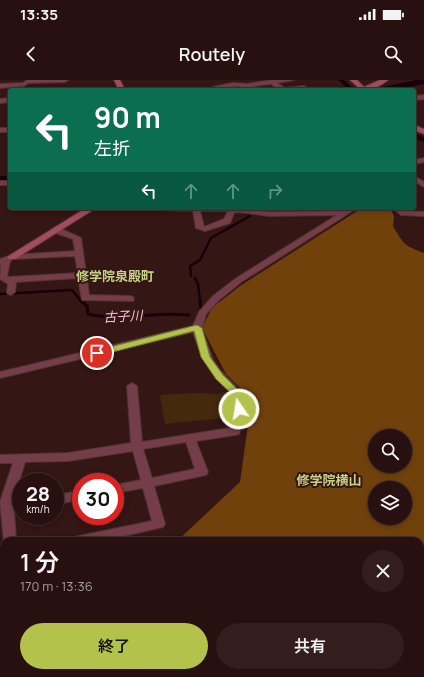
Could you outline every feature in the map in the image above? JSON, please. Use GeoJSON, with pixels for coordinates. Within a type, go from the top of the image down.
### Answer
{"type":"FeatureCollection","features":[{"type":"Feature","properties":{"kind":"street"},"geometry":{"type":"LineString","coordinates":[[0,86],[24,84],[27,82],[65,80]]}},
{"type":"Feature","properties":{"kind":"street"},"geometry":{"type":"LineString","coordinates":[[224,80],[228,85]]}},
{"type":"Feature","properties":{"kind":"street"},"geometry":{"type":"LineString","coordinates":[[217,88],[216,87],[238,83],[249,85],[291,80]]}},
{"type":"Feature","properties":{"kind":"street"},"geometry":{"type":"LineString","coordinates":[[346,80],[358,88]]}},
{"type":"Feature","properties":{"kind":"street"},"geometry":{"type":"LineString","coordinates":[[353,80],[359,88]]}},
{"type":"Feature","properties":{"kind":"street"},"geometry":{"type":"LineString","coordinates":[[366,88],[385,80]]}},
{"type":"Feature","properties":{"kind":"street"},"geometry":{"type":"LineString","coordinates":[[272,82],[281,88]]}},
{"type":"Feature","properties":{"kind":"street"},"geometry":{"type":"LineString","coordinates":[[249,85],[254,88]]}},
{"type":"Feature","properties":{"kind":"street"},"geometry":{"type":"LineString","coordinates":[[6,259],[89,210]]}},
{"type":"Feature","properties":{"kind":"street"},"geometry":{"type":"LineString","coordinates":[[196,210],[200,228],[205,228],[227,221],[231,212],[237,210],[269,214],[335,210]]}},
{"type":"Feature","properties":{"kind":"street"},"geometry":{"type":"LineString","coordinates":[[0,459],[68,457],[235,431],[241,397],[220,377],[205,357],[197,328],[199,319],[206,306],[214,301],[233,282],[349,210]]}},
{"type":"Feature","properties":{"kind":"street"},"geometry":{"type":"LineString","coordinates":[[400,210],[404,213],[424,214]]}},
{"type":"Feature","properties":{"kind":"street"},"geometry":{"type":"LineString","coordinates":[[56,230],[77,238],[85,298],[130,299]]}},
{"type":"Feature","properties":{"kind":"street"},"geometry":{"type":"LineString","coordinates":[[6,259],[80,253]]}},
{"type":"Feature","properties":{"kind":"street"},"geometry":{"type":"LineString","coordinates":[[6,259],[3,277],[12,283],[10,292]]}},
{"type":"Feature","properties":{"kind":"street"},"geometry":{"type":"LineString","coordinates":[[8,280],[83,275]]}},
{"type":"Feature","properties":{"kind":"street"},"geometry":{"type":"LineString","coordinates":[[0,375],[197,328]]}},
{"type":"Feature","properties":{"kind":"street"},"geometry":{"type":"LineString","coordinates":[[98,537],[159,524],[137,446],[132,386]]}},
{"type":"Feature","properties":{"kind":"street"},"geometry":{"type":"LineString","coordinates":[[124,487],[202,472],[190,438]]}},
{"type":"Feature","properties":{"kind":"street"},"geometry":{"type":"LineString","coordinates":[[9,537],[4,507],[7,502],[20,459]]}},
{"type":"Feature","properties":{"kind":"shaded area"},"geometry":{"type":"Polygon","coordinates":[[[359,210],[391,210],[394,216],[393,226],[402,241],[408,246],[424,253],[424,537],[181,537],[240,482],[250,411],[243,391],[226,374],[202,328],[212,308],[240,286],[359,210]]]}},
{"type":"Feature","properties":{"kind":"shaded area"},"geometry":{"type":"Polygon","coordinates":[[[230,390],[235,399],[233,417],[165,424],[160,395],[196,393],[218,394],[230,390]]]}},
{"type":"Feature","properties":{"kind":"waterway"},"geometry":{"type":"LineString","coordinates":[[341,80],[350,88]]}},
{"type":"Feature","properties":{"kind":"waterway"},"geometry":{"type":"LineString","coordinates":[[391,88],[424,81]]}},
{"type":"Feature","properties":{"kind":"waterway"},"geometry":{"type":"LineString","coordinates":[[416,136],[424,140]]}},
{"type":"Feature","properties":{"kind":"waterway"},"geometry":{"type":"LineString","coordinates":[[0,180],[8,180]]}},
{"type":"Feature","properties":{"kind":"waterway","name":"古子川"},"geometry":{"type":"LineString","coordinates":[[191,276],[190,266],[200,260],[211,238],[250,216],[246,210]]}},
{"type":"Feature","properties":{"kind":"waterway","name":"古子川"},"geometry":{"type":"LineString","coordinates":[[195,278],[198,284],[200,301]]}},
{"type":"Feature","properties":{"kind":"waterway","name":"古子川"},"geometry":{"type":"LineString","coordinates":[[0,294],[72,290],[81,301]]}},
{"type":"Feature","properties":{"kind":"waterway","name":"古子川"},"geometry":{"type":"LineString","coordinates":[[200,300],[201,309]]}},
{"type":"Feature","properties":{"kind":"waterway","name":"古子川"},"geometry":{"type":"LineString","coordinates":[[81,301],[87,306],[88,314],[101,316],[126,317],[164,314],[189,315]]}},
{"type":"Feature","properties":{"kind":"district","name":"修学院泉殿町"},"geometry":{"type":"Point","coordinates":[115,276]}},
{"type":"Feature","properties":{"kind":"district","name":"修学院横山"},"geometry":{"type":"Point","coordinates":[329,480]}},
{"type":"Feature","properties":{"kind":"route"},"geometry":{"type":"LineString","coordinates":[[97,353],[197,328],[205,357],[220,377],[241,397],[239,409]]}}]}
